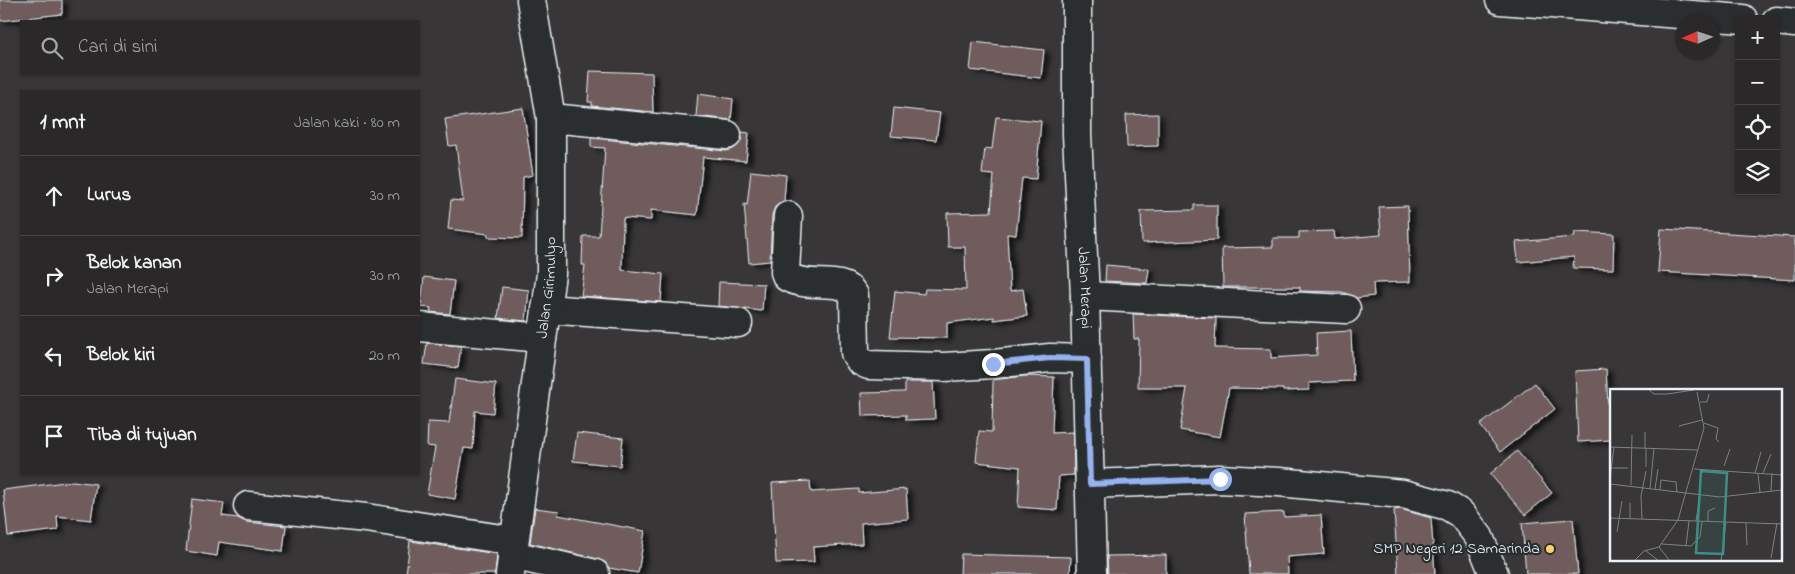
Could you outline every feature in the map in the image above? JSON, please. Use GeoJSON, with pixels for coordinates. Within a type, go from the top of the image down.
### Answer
{"type":"FeatureCollection","features":[{"type":"Feature","properties":{"kind":"street","name":"Jalan Girimulyo"},"geometry":{"type":"LineString","coordinates":[[512,557],[551,274],[551,118],[531,0]]}},
{"type":"Feature","properties":{"kind":"street","name":"Jalan Merapi"},"geometry":{"type":"LineString","coordinates":[[1076,0],[1077,134],[1085,296],[1092,574]]}},
{"type":"Feature","properties":{"kind":"street"},"geometry":{"type":"LineString","coordinates":[[1500,0],[1735,18]]}},
{"type":"Feature","properties":{"kind":"street"},"geometry":{"type":"LineString","coordinates":[[1780,21],[1795,23]]}},
{"type":"Feature","properties":{"kind":"street"},"geometry":{"type":"LineString","coordinates":[[551,118],[727,135]]}},
{"type":"Feature","properties":{"kind":"street"},"geometry":{"type":"LineString","coordinates":[[788,216],[785,272],[787,277],[809,284],[842,284],[849,287],[854,295],[855,353],[860,361],[868,366],[944,367],[1050,358],[1087,359]]}},
{"type":"Feature","properties":{"kind":"street"},"geometry":{"type":"LineString","coordinates":[[1085,296],[1346,309]]}},
{"type":"Feature","properties":{"kind":"street"},"geometry":{"type":"LineString","coordinates":[[546,309],[738,323]]}},
{"type":"Feature","properties":{"kind":"street"},"geometry":{"type":"LineString","coordinates":[[420,327],[542,338]]}},
{"type":"Feature","properties":{"kind":"street"},"geometry":{"type":"LineString","coordinates":[[1090,484],[1220,479],[1279,482],[1403,494],[1448,506],[1462,514],[1479,537],[1494,574]]}},
{"type":"Feature","properties":{"kind":"street"},"geometry":{"type":"LineString","coordinates":[[248,506],[366,518],[512,557],[595,574]]}},
{"type":"Feature","properties":{"kind":"building"},"geometry":{"type":"Polygon","coordinates":[[[0,0],[62,0],[62,14],[0,21],[0,0]]]}},
{"type":"Feature","properties":{"kind":"building"},"geometry":{"type":"Polygon","coordinates":[[[973,42],[1044,50],[1041,78],[970,70],[973,42]]]}},
{"type":"Feature","properties":{"kind":"building"},"geometry":{"type":"Polygon","coordinates":[[[590,71],[652,73],[653,112],[592,106],[592,102],[588,102],[590,71]]]}},
{"type":"Feature","properties":{"kind":"building"},"geometry":{"type":"Polygon","coordinates":[[[698,94],[733,99],[731,120],[696,116],[698,94]]]}},
{"type":"Feature","properties":{"kind":"building"},"geometry":{"type":"Polygon","coordinates":[[[523,108],[533,175],[523,177],[522,238],[488,237],[488,234],[448,229],[451,200],[463,201],[456,145],[449,146],[445,119],[523,108]]]}},
{"type":"Feature","properties":{"kind":"building"},"geometry":{"type":"Polygon","coordinates":[[[894,108],[940,113],[936,140],[891,136],[894,108]]]}},
{"type":"Feature","properties":{"kind":"building"},"geometry":{"type":"Polygon","coordinates":[[[1158,114],[1158,146],[1127,147],[1126,115],[1158,114]]]}},
{"type":"Feature","properties":{"kind":"building"},"geometry":{"type":"Polygon","coordinates":[[[996,117],[1041,121],[1036,179],[1022,178],[1016,235],[1007,234],[1010,291],[1023,289],[1027,316],[994,320],[994,317],[947,323],[947,338],[890,337],[895,291],[924,294],[925,289],[966,290],[965,247],[948,247],[947,213],[991,212],[994,175],[982,174],[985,148],[992,149],[996,117]]]}},
{"type":"Feature","properties":{"kind":"building"},"geometry":{"type":"Polygon","coordinates":[[[742,132],[749,133],[746,161],[703,157],[697,215],[651,210],[651,220],[623,218],[622,270],[663,274],[661,302],[581,296],[585,265],[582,265],[583,236],[599,236],[605,148],[591,147],[591,138],[726,151],[733,149],[739,144],[742,132]]]}},
{"type":"Feature","properties":{"kind":"building"},"geometry":{"type":"Polygon","coordinates":[[[751,171],[786,175],[784,201],[775,207],[772,215],[770,261],[749,263],[744,204],[747,205],[751,171]]]}},
{"type":"Feature","properties":{"kind":"building"},"geometry":{"type":"Polygon","coordinates":[[[1194,205],[1217,205],[1217,240],[1142,243],[1141,211],[1194,210],[1194,205]]]}},
{"type":"Feature","properties":{"kind":"building"},"geometry":{"type":"Polygon","coordinates":[[[1408,206],[1410,282],[1373,283],[1374,296],[1356,298],[1342,292],[1300,291],[1300,287],[1223,287],[1222,248],[1273,247],[1273,238],[1299,238],[1299,232],[1334,231],[1335,239],[1381,235],[1379,207],[1408,206]]]}},
{"type":"Feature","properties":{"kind":"building"},"geometry":{"type":"Polygon","coordinates":[[[1661,229],[1795,237],[1795,280],[1658,272],[1661,229]]]}},
{"type":"Feature","properties":{"kind":"building"},"geometry":{"type":"Polygon","coordinates":[[[1575,232],[1614,234],[1613,269],[1573,268],[1574,257],[1518,262],[1516,242],[1574,237],[1575,232]]]}},
{"type":"Feature","properties":{"kind":"building"},"geometry":{"type":"Polygon","coordinates":[[[1106,265],[1149,269],[1147,283],[1105,281],[1106,265]]]}},
{"type":"Feature","properties":{"kind":"building"},"geometry":{"type":"Polygon","coordinates":[[[424,277],[454,281],[450,314],[430,312],[431,308],[421,307],[424,277]]]}},
{"type":"Feature","properties":{"kind":"building"},"geometry":{"type":"Polygon","coordinates":[[[719,282],[764,284],[762,311],[718,306],[719,282]]]}},
{"type":"Feature","properties":{"kind":"building"},"geometry":{"type":"Polygon","coordinates":[[[502,287],[529,290],[526,321],[498,318],[502,287]]]}},
{"type":"Feature","properties":{"kind":"building"},"geometry":{"type":"Polygon","coordinates":[[[1133,314],[1216,318],[1215,348],[1271,349],[1271,358],[1317,355],[1316,333],[1351,331],[1353,381],[1309,383],[1309,390],[1283,391],[1283,389],[1229,388],[1220,437],[1180,430],[1187,388],[1138,388],[1139,339],[1134,339],[1133,314]]]}},
{"type":"Feature","properties":{"kind":"building"},"geometry":{"type":"Polygon","coordinates":[[[427,343],[461,346],[458,368],[424,364],[427,343]]]}},
{"type":"Feature","properties":{"kind":"building"},"geometry":{"type":"Polygon","coordinates":[[[1606,369],[1608,405],[1610,405],[1610,440],[1578,442],[1575,371],[1606,369]]]}},
{"type":"Feature","properties":{"kind":"building"},"geometry":{"type":"Polygon","coordinates":[[[1025,376],[1054,377],[1052,433],[1073,432],[1074,475],[1059,476],[1057,510],[1018,507],[1020,467],[976,462],[979,431],[992,432],[993,380],[1025,376]]]}},
{"type":"Feature","properties":{"kind":"building"},"geometry":{"type":"Polygon","coordinates":[[[455,379],[496,384],[493,413],[475,411],[473,449],[464,448],[455,499],[427,494],[435,447],[427,446],[428,422],[449,423],[455,379]]]}},
{"type":"Feature","properties":{"kind":"building"},"geometry":{"type":"Polygon","coordinates":[[[905,382],[933,382],[935,419],[906,420],[906,415],[862,416],[861,393],[905,392],[905,382]]]}},
{"type":"Feature","properties":{"kind":"building"},"geometry":{"type":"Polygon","coordinates":[[[1535,383],[1555,409],[1500,452],[1480,425],[1535,383]]]}},
{"type":"Feature","properties":{"kind":"building"},"geometry":{"type":"Polygon","coordinates":[[[577,433],[623,438],[620,466],[573,461],[577,433]]]}},
{"type":"Feature","properties":{"kind":"building","name":"SMP Negeri 12 Samarinda"},"geometry":{"type":"Polygon","coordinates":[[[1517,451],[1552,493],[1525,515],[1490,474],[1517,451]]]}},
{"type":"Feature","properties":{"kind":"building"},"geometry":{"type":"Polygon","coordinates":[[[73,481],[96,484],[91,520],[57,516],[58,530],[8,536],[3,490],[73,481]]]}},
{"type":"Feature","properties":{"kind":"building"},"geometry":{"type":"Polygon","coordinates":[[[810,481],[811,492],[859,489],[859,493],[906,489],[908,519],[861,523],[862,544],[813,547],[814,562],[776,563],[772,483],[810,481]]]}},
{"type":"Feature","properties":{"kind":"building"},"geometry":{"type":"Polygon","coordinates":[[[192,499],[224,503],[222,516],[238,518],[246,522],[286,526],[283,551],[219,542],[217,556],[186,551],[192,499]]]}},
{"type":"Feature","properties":{"kind":"building"},"geometry":{"type":"Polygon","coordinates":[[[535,508],[559,511],[558,515],[645,531],[638,573],[609,568],[605,562],[598,559],[530,543],[535,508]]]}},
{"type":"Feature","properties":{"kind":"building"},"geometry":{"type":"Polygon","coordinates":[[[1400,509],[1431,518],[1435,574],[1398,574],[1394,510],[1400,509]]]}},
{"type":"Feature","properties":{"kind":"building"},"geometry":{"type":"Polygon","coordinates":[[[1284,512],[1284,517],[1321,515],[1324,554],[1287,557],[1288,574],[1249,574],[1245,514],[1284,512]]]}},
{"type":"Feature","properties":{"kind":"building","name":"SMP Negeri 12 Samarinda"},"geometry":{"type":"Polygon","coordinates":[[[1573,519],[1578,574],[1526,574],[1522,523],[1573,519]]]}},
{"type":"Feature","properties":{"kind":"building"},"geometry":{"type":"Polygon","coordinates":[[[410,541],[497,554],[495,574],[406,574],[410,541]]]}},
{"type":"Feature","properties":{"kind":"building"},"geometry":{"type":"Polygon","coordinates":[[[961,554],[1071,557],[1070,574],[960,574],[961,554]]]}},
{"type":"Feature","properties":{"kind":"building"},"geometry":{"type":"Polygon","coordinates":[[[1166,555],[1166,574],[1108,574],[1107,556],[1166,555]]]}},
{"type":"Feature","properties":{"kind":"place","name":"SMP Negeri 12 Samarinda"},"geometry":{"type":"Point","coordinates":[1550,549]}},
{"type":"Feature","properties":{"kind":"route"},"geometry":{"type":"LineString","coordinates":[[993,364],[1050,358],[1087,359],[1090,484],[1220,479]]}}]}
